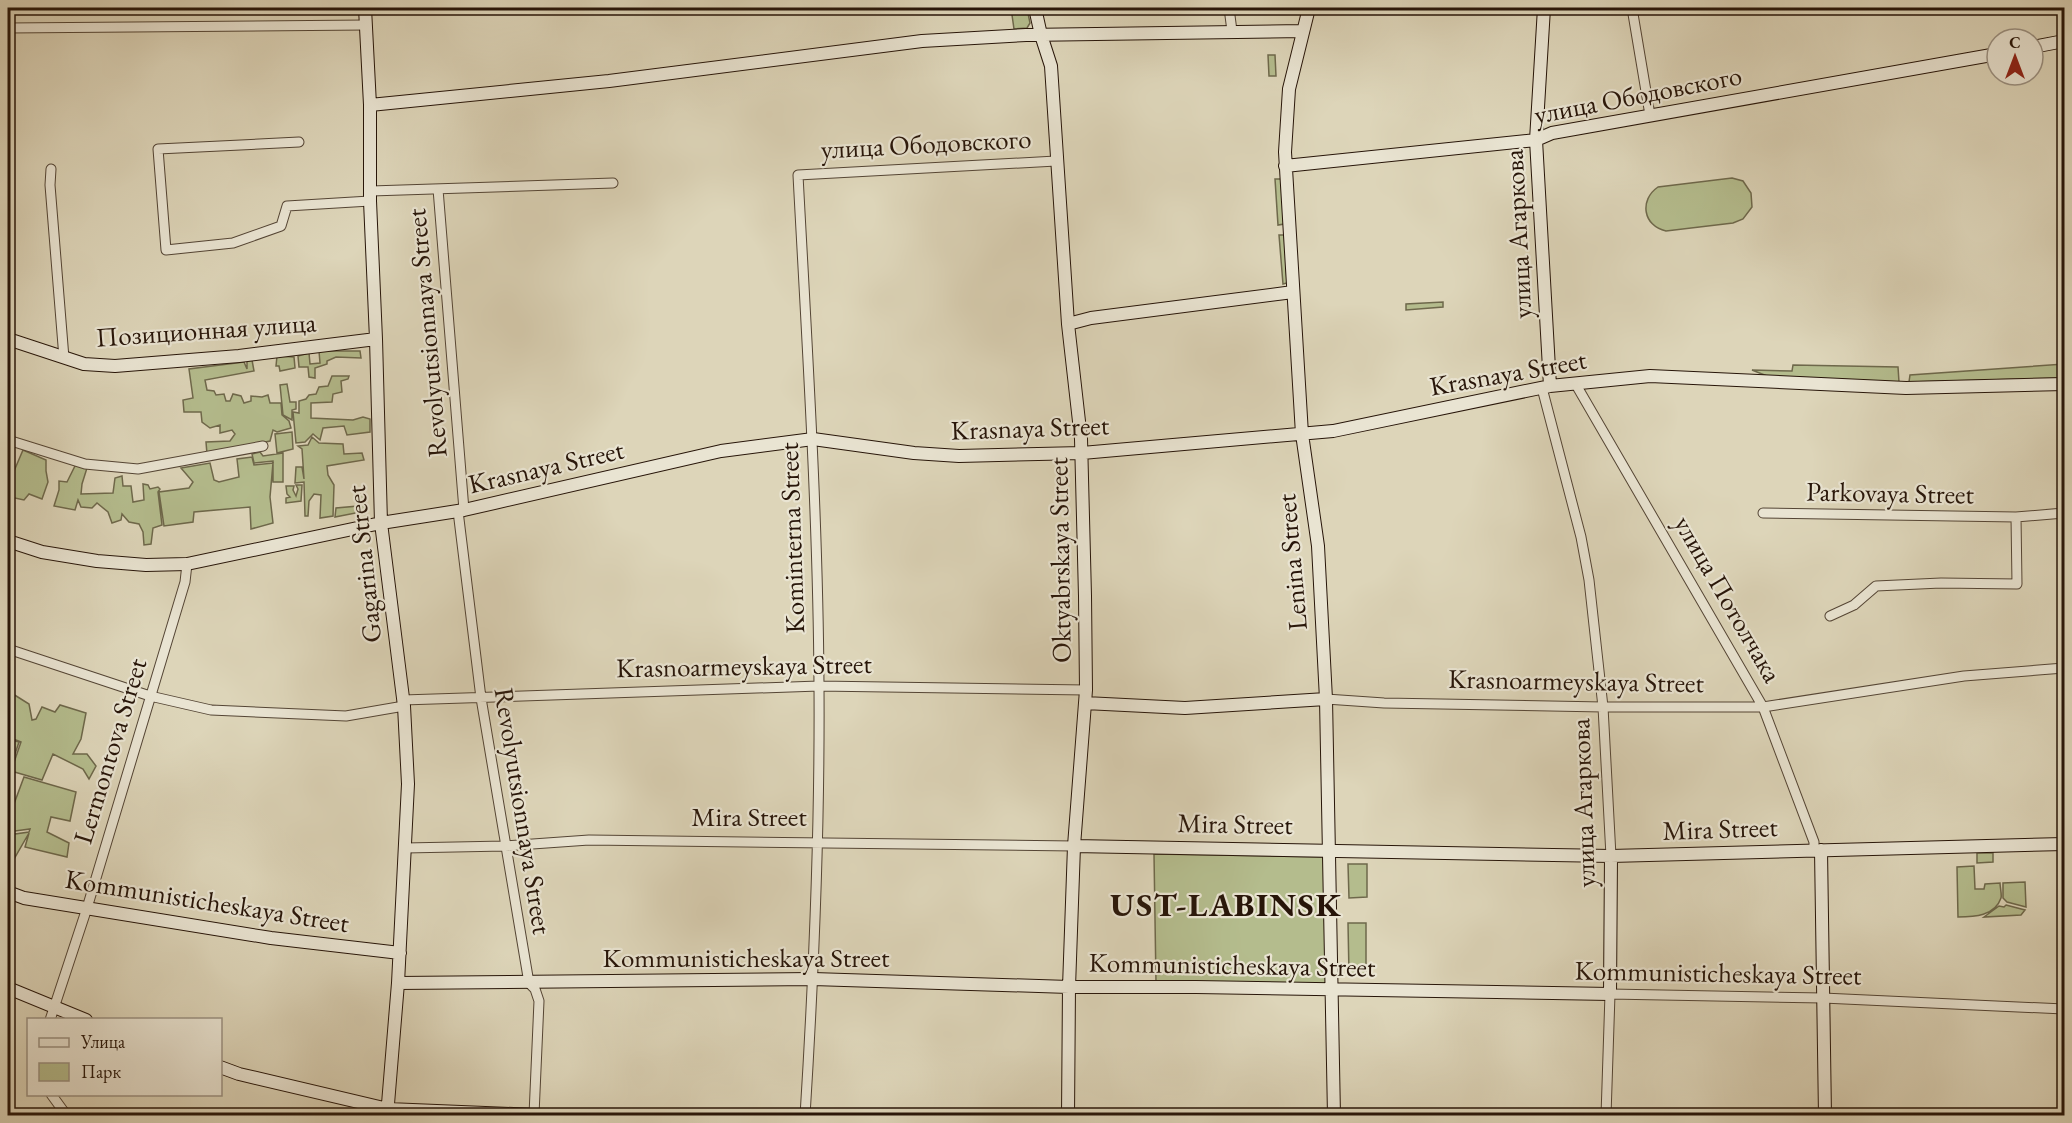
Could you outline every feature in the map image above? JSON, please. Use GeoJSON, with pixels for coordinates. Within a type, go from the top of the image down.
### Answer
{"type":"FeatureCollection","features":[{"type":"Feature","properties":{"kind":"street","name":"Gagarina Street"},"geometry":{"type":"LineString","coordinates":[[365,8],[381,523],[403,703],[408,784],[400,953],[387,1112]]}},
{"type":"Feature","properties":{"kind":"street","name":"Oktyabrskaya Street"},"geometry":{"type":"LineString","coordinates":[[1035,8],[1041,35],[1052,66],[1056,161],[1068,324],[1082,453],[1086,696],[1074,846],[1069,987],[1068,1116]]}},
{"type":"Feature","properties":{"kind":"street"},"geometry":{"type":"LineString","coordinates":[[1229,8],[1232,31]]}},
{"type":"Feature","properties":{"kind":"street","name":"Lenina Street"},"geometry":{"type":"LineString","coordinates":[[1309,8],[1289,89],[1286,166],[1302,435],[1318,546],[1326,699],[1334,1116]]}},
{"type":"Feature","properties":{"kind":"street","name":"улица Агаркова"},"geometry":{"type":"LineString","coordinates":[[1544,8],[1536,140],[1546,387],[1589,580],[1603,707],[1611,856],[1606,1116]]}},
{"type":"Feature","properties":{"kind":"street"},"geometry":{"type":"LineString","coordinates":[[1632,8],[1650,116]]}},
{"type":"Feature","properties":{"kind":"street"},"geometry":{"type":"LineString","coordinates":[[8,28],[366,26]]}},
{"type":"Feature","properties":{"kind":"street"},"geometry":{"type":"LineString","coordinates":[[369,105],[609,81],[922,40],[1041,35],[1303,31]]}},
{"type":"Feature","properties":{"kind":"street"},"geometry":{"type":"LineString","coordinates":[[2045,45],[2064,41]]}},
{"type":"Feature","properties":{"kind":"street","name":"улица Ободовского"},"geometry":{"type":"LineString","coordinates":[[1286,166],[1536,140],[1552,133],[1985,56]]}},
{"type":"Feature","properties":{"kind":"street"},"geometry":{"type":"LineString","coordinates":[[299,142],[158,149],[166,250],[233,243],[281,226],[287,206],[438,189],[613,183]]}},
{"type":"Feature","properties":{"kind":"street","name":"улица Ободовского"},"geometry":{"type":"LineString","coordinates":[[798,175],[1056,161]]}},
{"type":"Feature","properties":{"kind":"street"},"geometry":{"type":"LineString","coordinates":[[51,170],[50,185],[64,357]]}},
{"type":"Feature","properties":{"kind":"street","name":"Kominterna Street"},"geometry":{"type":"LineString","coordinates":[[798,175],[813,439],[819,686],[813,979],[805,1116]]}},
{"type":"Feature","properties":{"kind":"street","name":"Revolyutsionnaya Street"},"geometry":{"type":"LineString","coordinates":[[438,189],[461,510],[481,698],[529,983],[539,1001],[534,1115]]}},
{"type":"Feature","properties":{"kind":"street"},"geometry":{"type":"LineString","coordinates":[[1068,324],[1091,318],[1293,292]]}},
{"type":"Feature","properties":{"kind":"street","name":"Позиционная улица"},"geometry":{"type":"LineString","coordinates":[[8,339],[84,364],[115,366],[239,356],[376,339]]}},
{"type":"Feature","properties":{"kind":"street","name":"Krasnaya Street"},"geometry":{"type":"LineString","coordinates":[[8,541],[42,552],[98,561],[146,565],[187,564],[381,523],[461,510],[721,451],[813,439],[914,453],[959,456],[1082,453],[1333,431],[1546,387],[1650,376],[1906,388],[2064,384]]}},
{"type":"Feature","properties":{"kind":"street","name":"улица Потолчака"},"geometry":{"type":"LineString","coordinates":[[1575,383],[1763,707],[1818,850],[1826,1116]]}},
{"type":"Feature","properties":{"kind":"street"},"geometry":{"type":"LineString","coordinates":[[8,440],[85,465],[138,469],[263,446]]}},
{"type":"Feature","properties":{"kind":"street","name":"Parkovaya Street"},"geometry":{"type":"LineString","coordinates":[[1763,513],[2016,517],[2064,513]]}},
{"type":"Feature","properties":{"kind":"street"},"geometry":{"type":"LineString","coordinates":[[1830,616],[1854,605],[1876,586],[1941,583],[2017,584],[2016,517]]}},
{"type":"Feature","properties":{"kind":"street","name":"Lermontova Street"},"geometry":{"type":"LineString","coordinates":[[52,1014],[87,908],[185,582],[187,564]]}},
{"type":"Feature","properties":{"kind":"street","name":"Krasnoarmeyskaya Street"},"geometry":{"type":"LineString","coordinates":[[8,649],[150,696],[211,710],[335,716],[346,716],[403,703],[481,698],[819,686],[1086,696],[1185,708],[1326,699],[1384,703],[1763,707],[1964,676],[2064,668]]}},
{"type":"Feature","properties":{"kind":"street","name":"Mira Street"},"geometry":{"type":"LineString","coordinates":[[405,848],[505,846],[589,840],[816,841],[1611,856],[2064,844]]}},
{"type":"Feature","properties":{"kind":"street","name":"Kommunisticheskaya Street"},"geometry":{"type":"LineString","coordinates":[[8,892],[24,898],[271,938],[400,953]]}},
{"type":"Feature","properties":{"kind":"street","name":"Kommunisticheskaya Street"},"geometry":{"type":"LineString","coordinates":[[398,983],[813,979],[1069,987],[1823,999],[2064,1009]]}},
{"type":"Feature","properties":{"kind":"street"},"geometry":{"type":"LineString","coordinates":[[8,988],[52,1014],[75,1018]]}},
{"type":"Feature","properties":{"kind":"street"},"geometry":{"type":"LineString","coordinates":[[222,1068],[387,1112],[561,1116]]}},
{"type":"Feature","properties":{"kind":"street"},"geometry":{"type":"LineString","coordinates":[[52,1096],[67,1116]]}},
{"type":"Feature","properties":{"kind":"green space"},"geometry":{"type":"Polygon","coordinates":[[[1011,8],[1027,8],[1030,23],[1027,28],[1014,29],[1011,8]]]}},
{"type":"Feature","properties":{"kind":"green space"},"geometry":{"type":"Polygon","coordinates":[[[1268,55],[1275,55],[1276,76],[1269,76],[1268,55]]]}},
{"type":"Feature","properties":{"kind":"green space"},"geometry":{"type":"Polygon","coordinates":[[[1732,178],[1743,181],[1751,193],[1752,207],[1743,219],[1733,223],[1666,231],[1652,224],[1648,218],[1646,205],[1652,192],[1658,187],[1732,178]]]}},
{"type":"Feature","properties":{"kind":"green space"},"geometry":{"type":"Polygon","coordinates":[[[1275,179],[1281,179],[1284,224],[1278,225],[1275,179]]]}},
{"type":"Feature","properties":{"kind":"green space"},"geometry":{"type":"Polygon","coordinates":[[[1279,235],[1285,235],[1287,283],[1283,284],[1279,235]]]}},
{"type":"Feature","properties":{"kind":"green space"},"geometry":{"type":"Polygon","coordinates":[[[1443,302],[1443,307],[1406,310],[1406,304],[1443,302]]]}},
{"type":"Feature","properties":{"kind":"green space"},"geometry":{"type":"Polygon","coordinates":[[[319,351],[360,351],[361,358],[336,357],[327,361],[327,364],[315,368],[315,378],[309,377],[308,367],[299,367],[298,356],[309,353],[310,364],[320,363],[319,351]]]}},
{"type":"Feature","properties":{"kind":"green space"},"geometry":{"type":"Polygon","coordinates":[[[277,356],[294,357],[295,368],[280,371],[279,366],[276,366],[277,356]]]}},
{"type":"Feature","properties":{"kind":"green space"},"geometry":{"type":"Polygon","coordinates":[[[252,360],[254,371],[205,380],[207,390],[214,391],[216,395],[224,394],[226,401],[230,401],[233,394],[241,396],[244,403],[251,401],[251,396],[268,395],[270,403],[281,403],[282,415],[289,421],[291,428],[277,432],[273,430],[270,441],[207,454],[206,442],[230,441],[235,434],[232,430],[220,433],[220,425],[210,428],[202,422],[201,412],[184,412],[183,400],[193,398],[189,369],[244,362],[247,369],[247,361],[252,360]]]}},
{"type":"Feature","properties":{"kind":"green space"},"geometry":{"type":"Polygon","coordinates":[[[2064,364],[2064,378],[1909,382],[1910,375],[2064,364]]]}},
{"type":"Feature","properties":{"kind":"green space"},"geometry":{"type":"Polygon","coordinates":[[[1793,365],[1898,367],[1899,382],[1767,376],[1752,370],[1792,371],[1793,365]]]}},
{"type":"Feature","properties":{"kind":"green space"},"geometry":{"type":"Polygon","coordinates":[[[332,376],[349,376],[348,379],[341,381],[342,392],[333,394],[332,402],[311,403],[311,418],[353,420],[363,417],[370,419],[370,432],[347,435],[344,426],[323,428],[320,440],[313,434],[305,442],[296,443],[293,412],[299,413],[299,401],[316,394],[319,387],[328,386],[332,376]]]}},
{"type":"Feature","properties":{"kind":"green space"},"geometry":{"type":"Polygon","coordinates":[[[287,384],[290,402],[296,402],[296,409],[292,410],[292,420],[283,415],[280,385],[287,384]]]}},
{"type":"Feature","properties":{"kind":"green space"},"geometry":{"type":"Polygon","coordinates":[[[292,432],[293,449],[277,453],[275,434],[292,432]]]}},
{"type":"Feature","properties":{"kind":"green space"},"geometry":{"type":"Polygon","coordinates":[[[312,437],[319,443],[343,444],[344,454],[362,453],[364,460],[327,466],[328,475],[334,485],[333,516],[320,518],[321,495],[314,494],[309,501],[308,516],[305,516],[304,482],[295,483],[296,467],[302,467],[304,479],[302,449],[298,446],[308,445],[312,437]]]}},
{"type":"Feature","properties":{"kind":"green space"},"geometry":{"type":"Polygon","coordinates":[[[23,450],[46,460],[48,482],[42,499],[29,494],[24,500],[10,497],[13,483],[8,482],[8,472],[14,471],[23,450]]]}},
{"type":"Feature","properties":{"kind":"green space"},"geometry":{"type":"Polygon","coordinates":[[[260,452],[263,456],[283,453],[283,482],[273,482],[273,461],[254,463],[252,454],[260,452]]]}},
{"type":"Feature","properties":{"kind":"green space"},"geometry":{"type":"Polygon","coordinates":[[[252,457],[254,465],[273,463],[270,497],[273,523],[251,529],[250,507],[194,512],[193,522],[164,526],[159,492],[189,488],[193,482],[181,468],[210,463],[214,480],[219,482],[239,477],[237,459],[252,457]]]}},
{"type":"Feature","properties":{"kind":"green space"},"geometry":{"type":"Polygon","coordinates":[[[76,464],[87,468],[81,494],[113,493],[115,478],[122,476],[123,486],[131,486],[133,502],[144,500],[143,484],[148,485],[150,489],[158,487],[160,489],[158,492],[162,525],[153,528],[151,544],[144,545],[143,532],[139,524],[129,522],[122,514],[121,520],[112,523],[108,512],[97,503],[92,508],[81,507],[78,500],[75,510],[54,506],[59,481],[67,482],[76,464]]]}},
{"type":"Feature","properties":{"kind":"green space"},"geometry":{"type":"Polygon","coordinates":[[[296,485],[302,485],[301,501],[286,503],[286,498],[290,497],[286,486],[294,486],[296,496],[298,489],[296,485]]]}},
{"type":"Feature","properties":{"kind":"green space"},"geometry":{"type":"Polygon","coordinates":[[[358,492],[365,494],[366,511],[335,517],[336,508],[358,506],[358,492]]]}},
{"type":"Feature","properties":{"kind":"green space"},"geometry":{"type":"Polygon","coordinates":[[[13,694],[29,704],[32,720],[36,719],[42,707],[55,712],[60,705],[86,713],[81,739],[73,754],[87,754],[96,766],[89,779],[83,769],[53,754],[42,780],[11,771],[21,742],[8,737],[8,700],[13,694]]]}},
{"type":"Feature","properties":{"kind":"green space"},"geometry":{"type":"Polygon","coordinates":[[[8,739],[19,742],[8,775],[8,739]]]}},
{"type":"Feature","properties":{"kind":"green space"},"geometry":{"type":"Polygon","coordinates":[[[24,777],[76,792],[70,821],[51,817],[47,832],[69,843],[67,857],[25,847],[29,833],[14,859],[8,857],[8,835],[29,832],[30,829],[8,832],[8,820],[24,777]]]}},
{"type":"Feature","properties":{"kind":"green space"},"geometry":{"type":"Polygon","coordinates":[[[1977,853],[1993,853],[1993,862],[1977,863],[1977,853]]]}},
{"type":"Feature","properties":{"kind":"green space"},"geometry":{"type":"Polygon","coordinates":[[[1154,854],[1325,857],[1328,984],[1156,983],[1154,854]]]}},
{"type":"Feature","properties":{"kind":"green space"},"geometry":{"type":"Polygon","coordinates":[[[1348,864],[1367,864],[1367,897],[1349,898],[1348,864]]]}},
{"type":"Feature","properties":{"kind":"green space"},"geometry":{"type":"Polygon","coordinates":[[[1974,866],[1975,889],[1984,889],[1985,884],[2000,883],[2001,898],[1994,909],[1989,912],[1977,916],[1958,917],[1957,867],[1974,866]]]}},
{"type":"Feature","properties":{"kind":"green space"},"geometry":{"type":"Polygon","coordinates":[[[2025,882],[2026,907],[2007,902],[2003,898],[2003,883],[2025,882]]]}},
{"type":"Feature","properties":{"kind":"green space"},"geometry":{"type":"Polygon","coordinates":[[[2006,905],[2025,910],[2021,915],[1984,917],[1999,906],[2006,905]]]}},
{"type":"Feature","properties":{"kind":"green space"},"geometry":{"type":"Polygon","coordinates":[[[1348,923],[1366,923],[1366,974],[1349,974],[1348,923]]]}},
{"type":"Feature","properties":{"kind":"district","name":"UST-LABINSK"},"geometry":{"type":"Point","coordinates":[1226,904]}}]}
